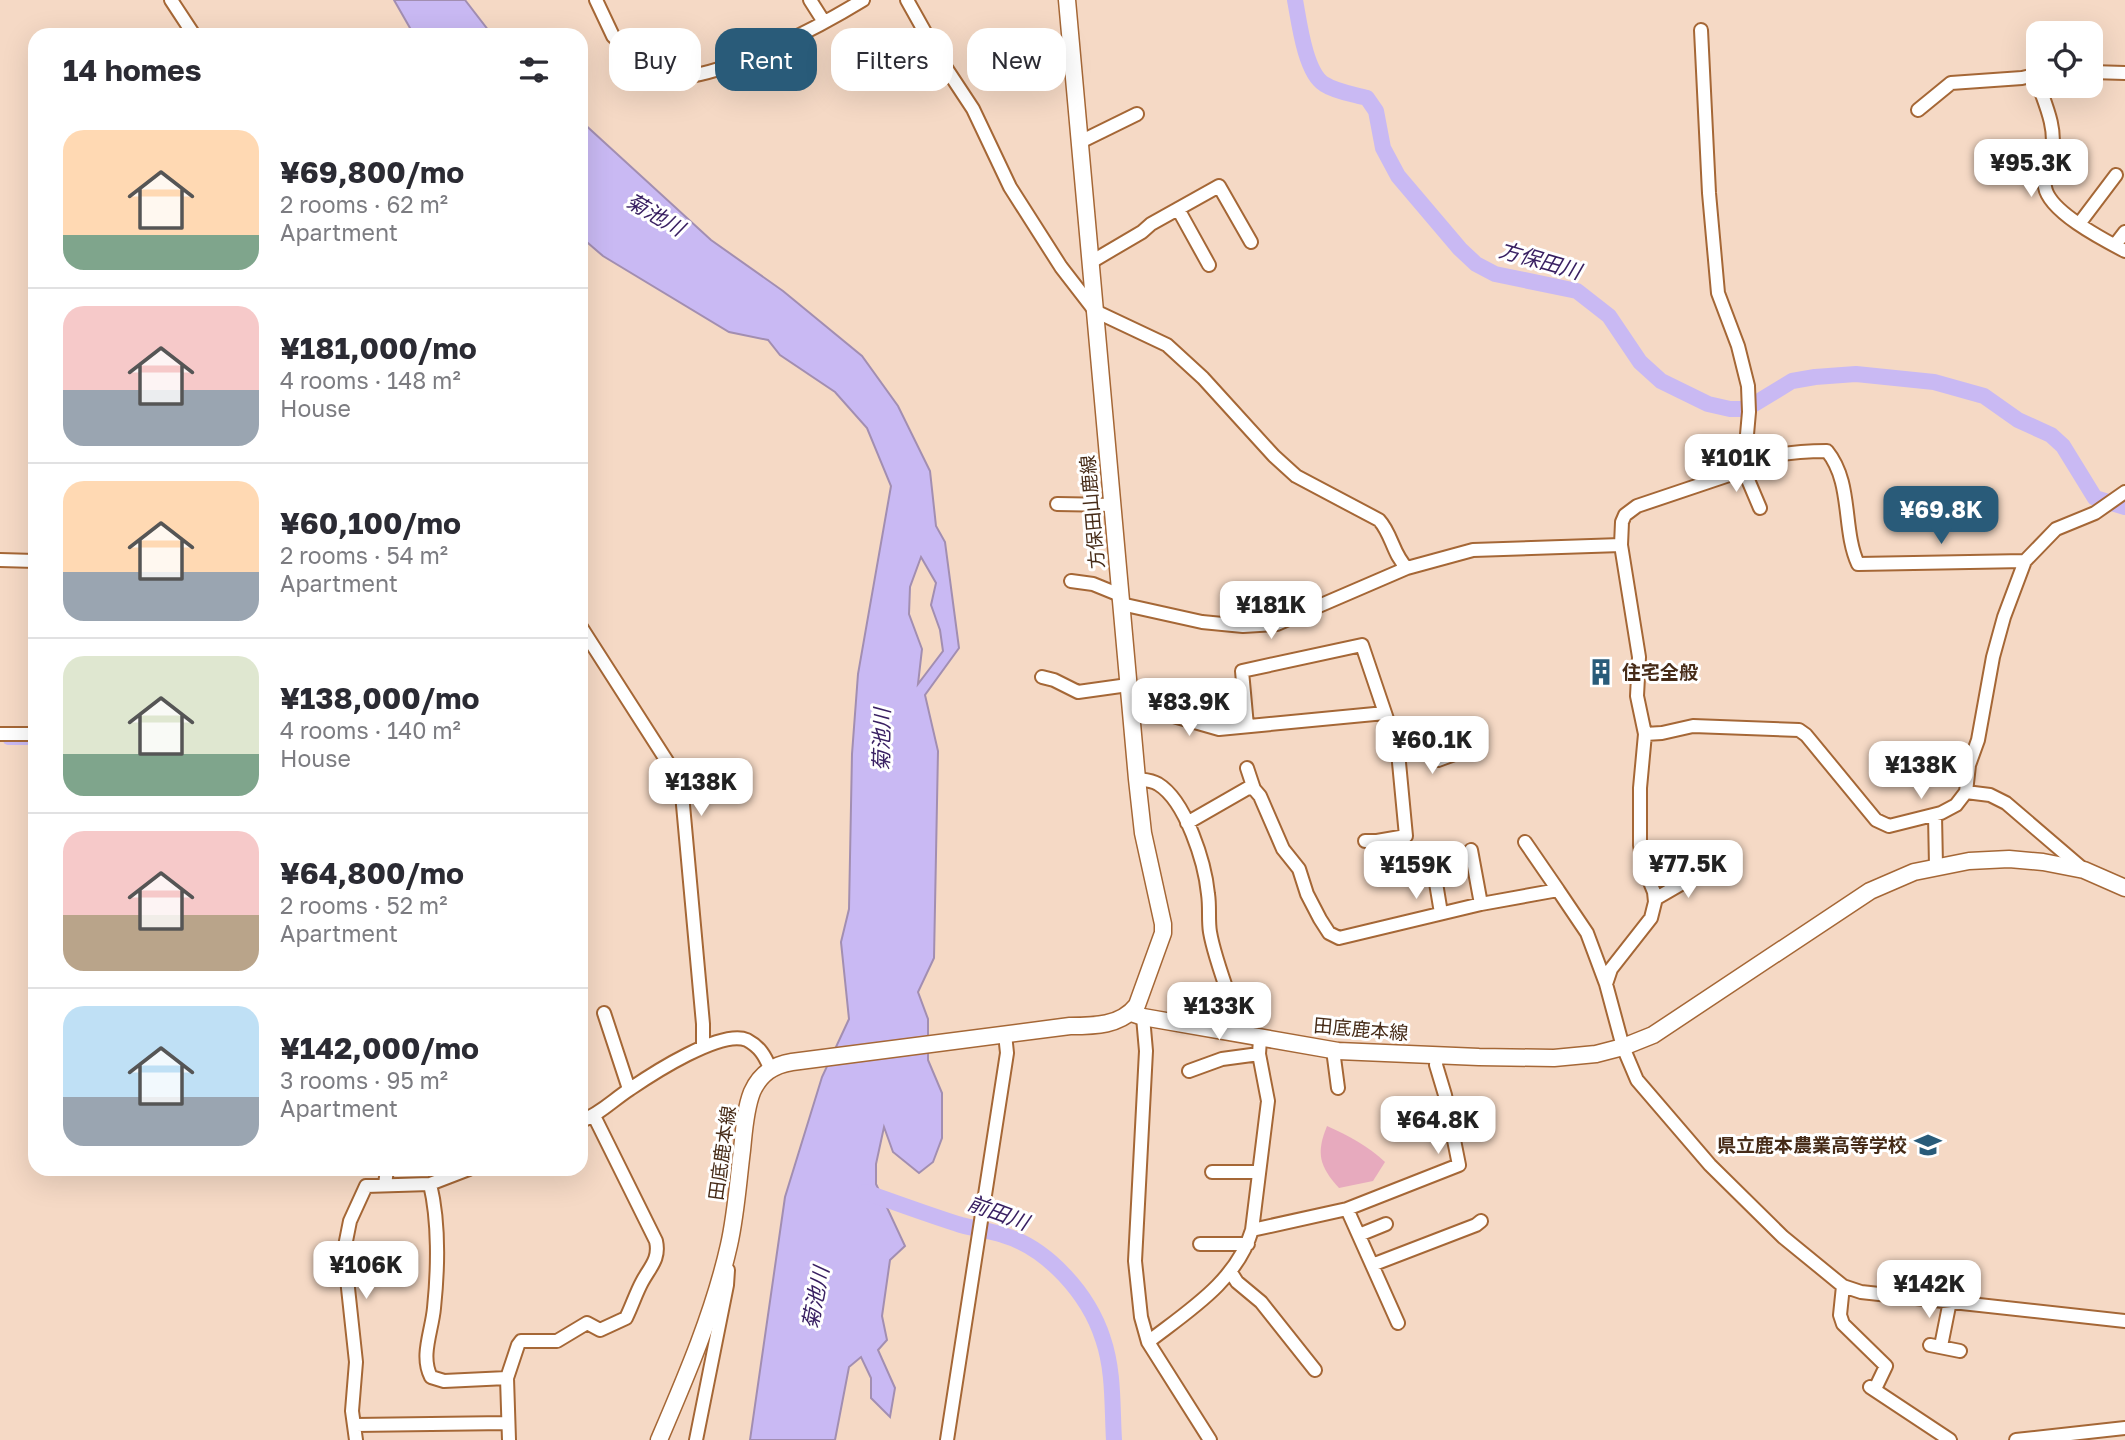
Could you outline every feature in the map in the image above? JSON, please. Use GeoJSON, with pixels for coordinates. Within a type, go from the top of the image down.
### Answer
{"type":"FeatureCollection","features":[{"type":"Feature","properties":{"kind":"main road","name":"方保田山鹿線"},"geometry":{"type":"LineString","coordinates":[[1067,0],[1137,779],[1143,833],[1163,924],[1163,933],[1137,1015]]}},
{"type":"Feature","properties":{"kind":"main road","name":"田底鹿本線"},"geometry":{"type":"LineString","coordinates":[[1137,1015],[1242,1035],[1260,1046],[1437,1055],[1554,1058],[1596,1055],[1623,1048],[1653,1035],[1870,891],[1936,866],[2000,859],[2043,862],[2084,870],[2125,888]]}},
{"type":"Feature","properties":{"kind":"main road"},"geometry":{"type":"LineString","coordinates":[[770,1068],[792,1062],[1005,1034],[1107,1024],[1137,1015]]}},
{"type":"Feature","properties":{"kind":"main road","name":"田底鹿本線"},"geometry":{"type":"LineString","coordinates":[[659,1440],[687,1376],[729,1245],[748,1105],[760,1079],[770,1068]]}},
{"type":"Feature","properties":{"kind":"street"},"geometry":{"type":"LineString","coordinates":[[171,0],[189,28]]}},
{"type":"Feature","properties":{"kind":"street"},"geometry":{"type":"LineString","coordinates":[[596,0],[613,36],[655,78],[684,77],[722,67],[773,47],[863,0]]}},
{"type":"Feature","properties":{"kind":"street"},"geometry":{"type":"LineString","coordinates":[[810,0],[824,22]]}},
{"type":"Feature","properties":{"kind":"street"},"geometry":{"type":"LineString","coordinates":[[908,0],[940,59],[974,108],[1010,187],[1061,267],[1095,311],[1167,345],[1203,378],[1274,456],[1296,476],[1379,520],[1385,526],[1399,562],[1407,568]]}},
{"type":"Feature","properties":{"kind":"street"},"geometry":{"type":"LineString","coordinates":[[1701,30],[1709,193],[1718,293],[1738,346],[1748,386],[1745,466],[1760,508]]}},
{"type":"Feature","properties":{"kind":"street"},"geometry":{"type":"LineString","coordinates":[[2103,72],[2125,73]]}},
{"type":"Feature","properties":{"kind":"street"},"geometry":{"type":"LineString","coordinates":[[1918,110],[1951,83],[2026,78]]}},
{"type":"Feature","properties":{"kind":"street"},"geometry":{"type":"LineString","coordinates":[[2043,98],[2053,134],[2053,148],[2044,183],[2052,201],[2079,224],[2120,248],[2125,232]]}},
{"type":"Feature","properties":{"kind":"street"},"geometry":{"type":"LineString","coordinates":[[1080,142],[1137,114]]}},
{"type":"Feature","properties":{"kind":"street"},"geometry":{"type":"LineString","coordinates":[[2079,224],[2116,175]]}},
{"type":"Feature","properties":{"kind":"street"},"geometry":{"type":"LineString","coordinates":[[1091,262],[1219,186],[1251,242]]}},
{"type":"Feature","properties":{"kind":"street"},"geometry":{"type":"LineString","coordinates":[[1178,209],[1209,265]]}},
{"type":"Feature","properties":{"kind":"street"},"geometry":{"type":"LineString","coordinates":[[1606,984],[1611,969],[1651,918],[1655,899],[1643,865],[1640,845],[1640,788],[1645,734],[1637,696],[1639,657],[1621,545],[1622,522],[1629,511],[1738,472],[1745,466],[1774,456],[1827,451],[1839,475],[1858,564],[2025,561]]}},
{"type":"Feature","properties":{"kind":"street"},"geometry":{"type":"LineString","coordinates":[[1645,734],[1693,726],[1799,730],[1815,745],[1876,820],[1889,826],[1934,815],[1956,805],[1966,792],[1969,765],[1978,740],[1993,657],[2004,617],[2025,561],[2056,529],[2095,513],[2125,492]]}},
{"type":"Feature","properties":{"kind":"street"},"geometry":{"type":"LineString","coordinates":[[1058,504],[1112,505]]}},
{"type":"Feature","properties":{"kind":"street"},"geometry":{"type":"LineString","coordinates":[[1071,581],[1093,584],[1121,599],[1202,622],[1243,626],[1278,624],[1407,568],[1474,550],[1621,545]]}},
{"type":"Feature","properties":{"kind":"street"},"geometry":{"type":"LineString","coordinates":[[0,560],[28,561]]}},
{"type":"Feature","properties":{"kind":"street"},"geometry":{"type":"LineString","coordinates":[[588,638],[681,783],[703,1047]]}},
{"type":"Feature","properties":{"kind":"street"},"geometry":{"type":"LineString","coordinates":[[1247,726],[1242,671],[1362,645],[1397,750],[1406,836],[1365,841]]}},
{"type":"Feature","properties":{"kind":"street"},"geometry":{"type":"LineString","coordinates":[[1042,677],[1055,680],[1078,692],[1128,685]]}},
{"type":"Feature","properties":{"kind":"street"},"geometry":{"type":"LineString","coordinates":[[1130,709],[1156,711],[1219,729],[1385,713]]}},
{"type":"Feature","properties":{"kind":"street"},"geometry":{"type":"LineString","coordinates":[[0,734],[28,734]]}},
{"type":"Feature","properties":{"kind":"street"},"geometry":{"type":"LineString","coordinates":[[1397,750],[1418,744],[1438,760],[1460,752]]}},
{"type":"Feature","properties":{"kind":"street"},"geometry":{"type":"LineString","coordinates":[[1247,768],[1254,789],[1260,796],[1283,849],[1299,869],[1307,894],[1329,933],[1339,938],[1481,904],[1558,890]]}},
{"type":"Feature","properties":{"kind":"street"},"geometry":{"type":"LineString","coordinates":[[1137,779],[1150,780],[1159,785],[1172,797],[1187,823],[1205,871],[1210,932],[1242,1035]]}},
{"type":"Feature","properties":{"kind":"street"},"geometry":{"type":"LineString","coordinates":[[1187,823],[1248,788],[1254,789]]}},
{"type":"Feature","properties":{"kind":"street"},"geometry":{"type":"LineString","coordinates":[[1966,792],[1990,795],[2006,803],[2084,870]]}},
{"type":"Feature","properties":{"kind":"street"},"geometry":{"type":"LineString","coordinates":[[1934,815],[1936,866]]}},
{"type":"Feature","properties":{"kind":"street"},"geometry":{"type":"LineString","coordinates":[[1525,842],[1587,933],[1606,984],[1623,1048],[1637,1080],[1710,1165],[1783,1237],[1843,1286],[1861,1292],[2125,1321]]}},
{"type":"Feature","properties":{"kind":"street"},"geometry":{"type":"LineString","coordinates":[[1471,850],[1481,904]]}},
{"type":"Feature","properties":{"kind":"street"},"geometry":{"type":"LineString","coordinates":[[1655,899],[1705,870]]}},
{"type":"Feature","properties":{"kind":"street"},"geometry":{"type":"LineString","coordinates":[[1435,877],[1441,913]]}},
{"type":"Feature","properties":{"kind":"street"},"geometry":{"type":"LineString","coordinates":[[604,1013],[629,1089]]}},
{"type":"Feature","properties":{"kind":"street"},"geometry":{"type":"LineString","coordinates":[[1137,1015],[1146,1051],[1135,1261],[1141,1317],[1149,1342],[1210,1440]]}},
{"type":"Feature","properties":{"kind":"street"},"geometry":{"type":"LineString","coordinates":[[947,1440],[1007,1053],[1005,1034]]}},
{"type":"Feature","properties":{"kind":"street"},"geometry":{"type":"LineString","coordinates":[[588,1118],[629,1089],[703,1047],[730,1038],[745,1039],[763,1051],[770,1068]]}},
{"type":"Feature","properties":{"kind":"street"},"geometry":{"type":"LineString","coordinates":[[1149,1342],[1189,1313],[1238,1263],[1252,1230],[1268,1101],[1260,1046],[1189,1071]]}},
{"type":"Feature","properties":{"kind":"street"},"geometry":{"type":"LineString","coordinates":[[1333,1050],[1338,1088]]}},
{"type":"Feature","properties":{"kind":"street"},"geometry":{"type":"LineString","coordinates":[[1252,1230],[1347,1209],[1459,1166],[1445,1095],[1436,1065],[1437,1055]]}},
{"type":"Feature","properties":{"kind":"street"},"geometry":{"type":"LineString","coordinates":[[509,1440],[507,1378],[521,1341],[557,1341],[587,1323],[600,1330],[626,1318],[658,1251],[656,1241],[594,1116]]}},
{"type":"Feature","properties":{"kind":"street"},"geometry":{"type":"LineString","coordinates":[[1212,1172],[1259,1172]]}},
{"type":"Feature","properties":{"kind":"street"},"geometry":{"type":"LineString","coordinates":[[385,1185],[386,1176]]}},
{"type":"Feature","properties":{"kind":"street"},"geometry":{"type":"LineString","coordinates":[[356,1440],[352,1411],[356,1362],[344,1251],[350,1221],[366,1186],[430,1184],[451,1176]]}},
{"type":"Feature","properties":{"kind":"street"},"geometry":{"type":"LineString","coordinates":[[430,1184],[434,1202],[436,1257],[434,1307],[425,1365],[431,1377],[444,1381],[507,1378]]}},
{"type":"Feature","properties":{"kind":"street"},"geometry":{"type":"LineString","coordinates":[[1347,1209],[1398,1323]]}},
{"type":"Feature","properties":{"kind":"street"},"geometry":{"type":"LineString","coordinates":[[1372,1265],[1481,1221]]}},
{"type":"Feature","properties":{"kind":"street"},"geometry":{"type":"LineString","coordinates":[[1359,1235],[1386,1224]]}},
{"type":"Feature","properties":{"kind":"street"},"geometry":{"type":"LineString","coordinates":[[1200,1244],[1248,1244]]}},
{"type":"Feature","properties":{"kind":"street"},"geometry":{"type":"LineString","coordinates":[[696,1440],[727,1285],[729,1245]]}},
{"type":"Feature","properties":{"kind":"street"},"geometry":{"type":"LineString","coordinates":[[1230,1271],[1237,1282],[1261,1302],[1315,1370]]}},
{"type":"Feature","properties":{"kind":"street"},"geometry":{"type":"LineString","coordinates":[[1843,1286],[1840,1315],[1843,1324],[1886,1366],[1873,1388],[1950,1440]]}},
{"type":"Feature","properties":{"kind":"street"},"geometry":{"type":"LineString","coordinates":[[1950,1301],[1935,1345],[1960,1351]]}},
{"type":"Feature","properties":{"kind":"street"},"geometry":{"type":"LineString","coordinates":[[1199,1422],[1200,1440]]}},
{"type":"Feature","properties":{"kind":"street"},"geometry":{"type":"LineString","coordinates":[[355,1425],[507,1423]]}},
{"type":"Feature","properties":{"kind":"street"},"geometry":{"type":"LineString","coordinates":[[2016,1440],[2125,1429]]}},
{"type":"Feature","properties":{"kind":"shaded area"},"geometry":{"type":"Polygon","coordinates":[[[1327,1126],[1358,1142],[1385,1162],[1373,1181],[1339,1188],[1332,1180],[1321,1159],[1321,1144],[1327,1126]]]}},
{"type":"Feature","properties":{"kind":"water"},"geometry":{"type":"Polygon","coordinates":[[[394,0],[465,0],[487,28],[410,28],[394,0]]]}},
{"type":"Feature","properties":{"kind":"water","name":"菊池川"},"geometry":{"type":"Polygon","coordinates":[[[588,127],[711,240],[783,291],[862,356],[898,406],[930,471],[936,526],[945,542],[959,648],[925,695],[938,751],[934,958],[918,992],[928,1019],[928,1060],[942,1093],[942,1138],[933,1162],[919,1173],[893,1152],[884,1127],[876,1164],[876,1184],[905,1246],[890,1260],[882,1316],[887,1340],[878,1350],[895,1388],[890,1417],[871,1398],[871,1378],[861,1357],[849,1367],[835,1440],[750,1440],[785,1197],[822,1077],[849,1019],[841,942],[849,909],[852,754],[858,674],[891,486],[867,428],[835,392],[780,355],[768,340],[729,332],[603,256],[588,243],[588,127]],[[921,557],[910,587],[909,614],[922,649],[918,684],[943,651],[940,630],[931,605],[936,583],[921,557]]]}},
{"type":"Feature","properties":{"kind":"waterway","name":"方保田川"},"geometry":{"type":"LineString","coordinates":[[1295,0],[1304,45],[1317,78],[1334,89],[1367,98],[1376,111],[1383,148],[1398,176],[1460,249],[1476,264],[1495,274],[1577,291],[1609,316],[1640,362],[1661,381],[1708,404],[1730,409],[1746,409],[1792,381],[1815,377],[1856,374],[1934,382],[1984,396],[2018,420],[2051,435],[2063,446],[2095,498],[2125,507]]}},
{"type":"Feature","properties":{"kind":"waterway"},"geometry":{"type":"LineString","coordinates":[[8,740],[28,740]]}},
{"type":"Feature","properties":{"kind":"waterway","name":"前田川"},"geometry":{"type":"LineString","coordinates":[[865,1192],[961,1225],[1020,1241],[1065,1275],[1097,1322],[1107,1351],[1114,1440]]}},
{"type":"Feature","properties":{"kind":"place","name":"住宅全般"},"geometry":{"type":"Point","coordinates":[1601,672]}},
{"type":"Feature","properties":{"kind":"place","name":"県立鹿本農業高等学校"},"geometry":{"type":"Point","coordinates":[1928,1145]}}]}
